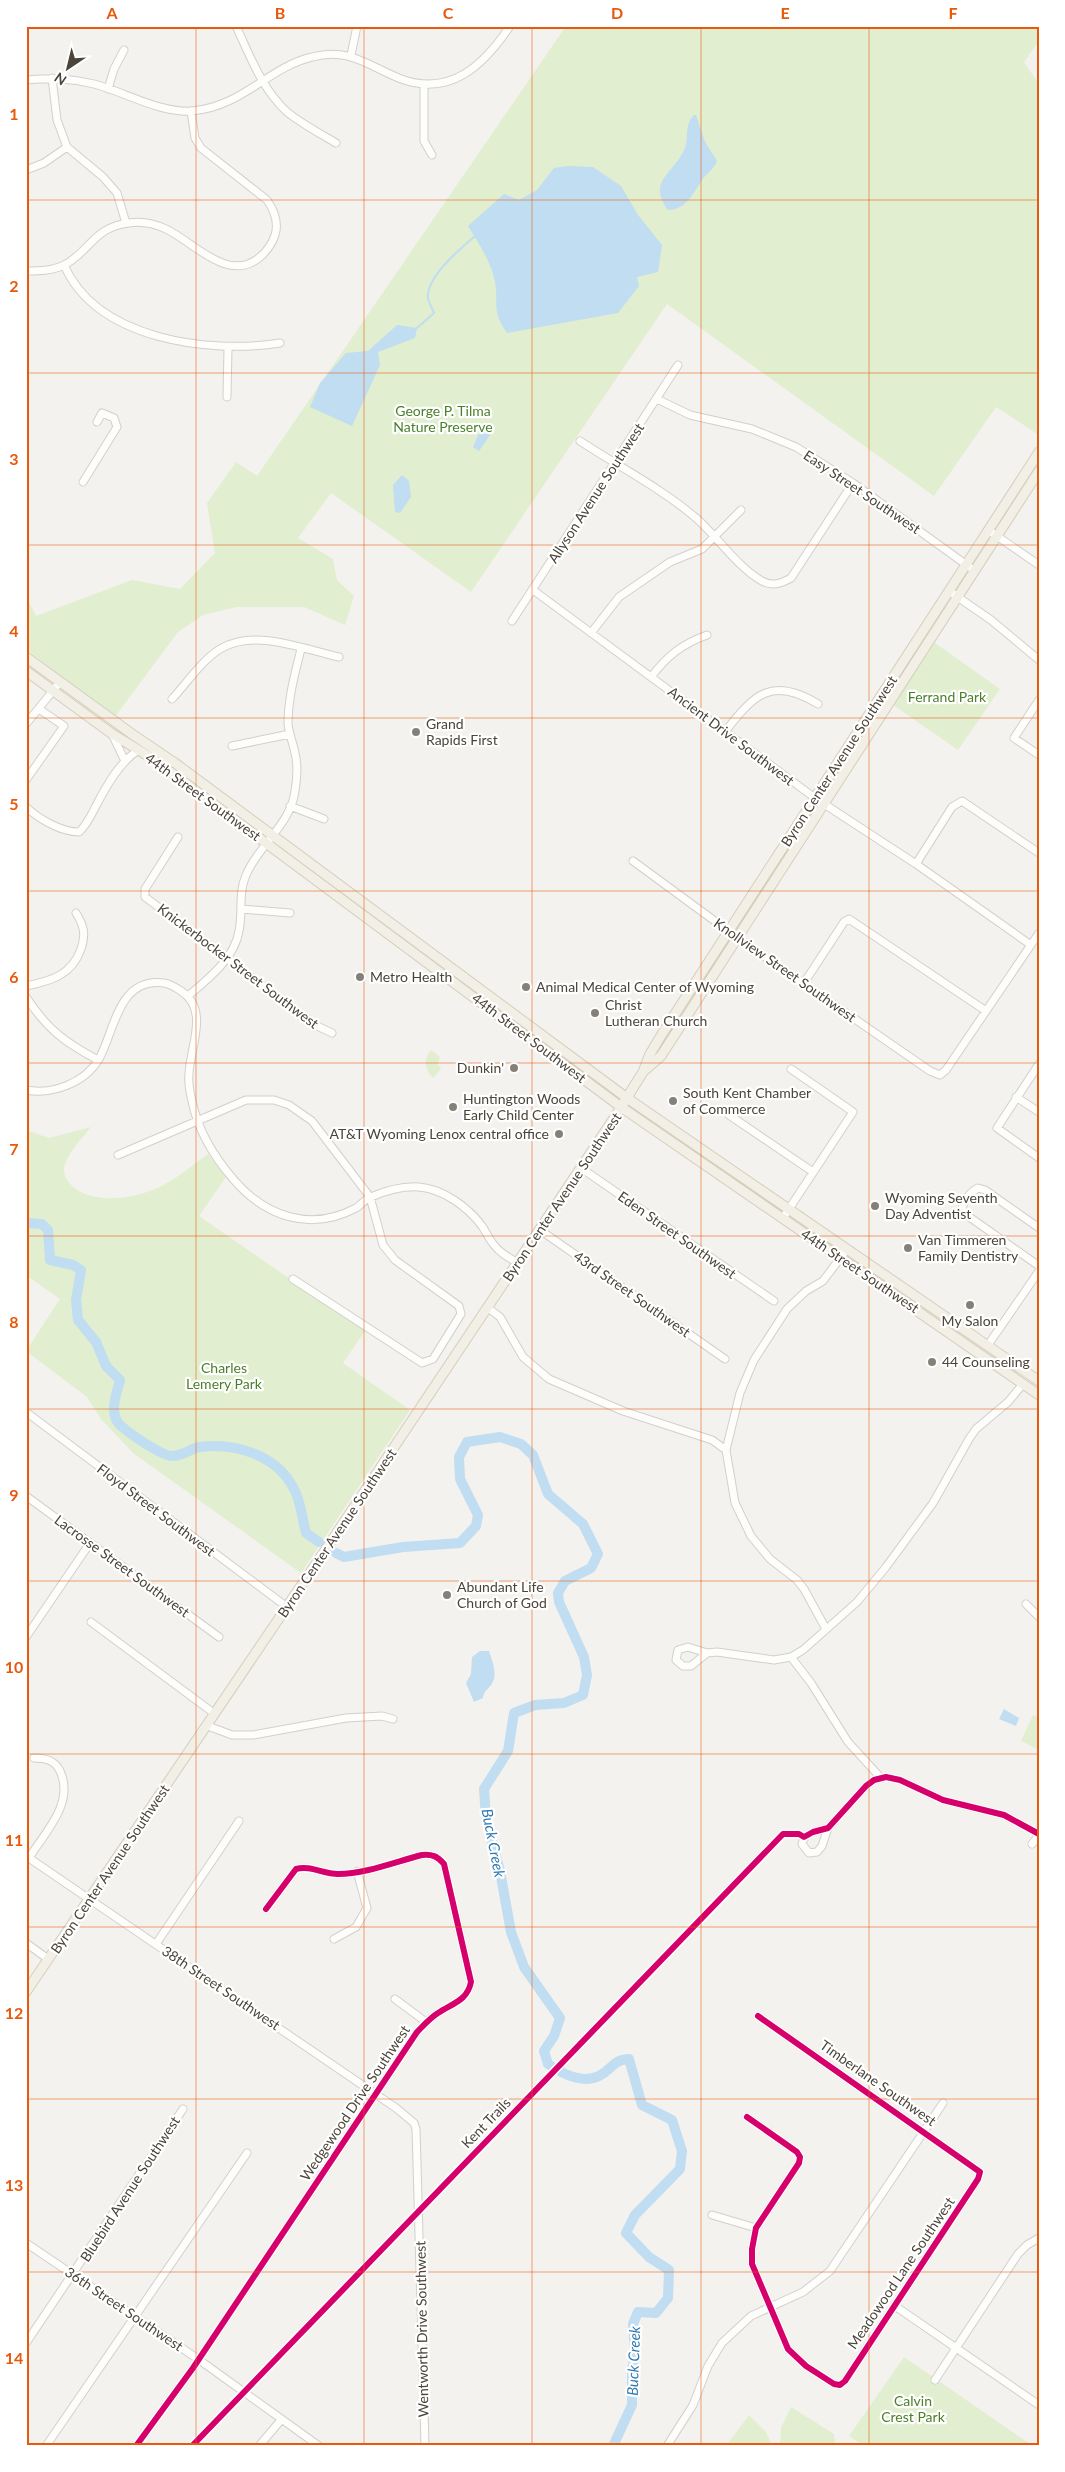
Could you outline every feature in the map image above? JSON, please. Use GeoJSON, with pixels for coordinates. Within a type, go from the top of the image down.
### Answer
{"type":"FeatureCollection","features":[{"type":"Feature","properties":{"kind":"main road","name":"Byron Center Avenue Southwest"},"geometry":{"type":"LineString","coordinates":[[644,1072],[651,1052],[1039,452]]}},
{"type":"Feature","properties":{"kind":"main road","name":"Byron Center Avenue Southwest"},"geometry":{"type":"LineString","coordinates":[[26,1992],[208,1726],[644,1072],[659,1058],[1039,471]]}},
{"type":"Feature","properties":{"kind":"main road","name":"44th Street Southwest"},"geometry":{"type":"LineString","coordinates":[[26,657],[273,834],[627,1098],[1039,1382]]}},
{"type":"Feature","properties":{"kind":"main road","name":"44th Street Southwest"},"geometry":{"type":"LineString","coordinates":[[26,671],[111,733],[139,750],[621,1107],[1039,1394]]}},
{"type":"Feature","properties":{"kind":"main road"},"geometry":{"type":"LineString","coordinates":[[367,918],[377,920],[385,918]]}},
{"type":"Feature","properties":{"kind":"main road"},"geometry":{"type":"LineString","coordinates":[[891,1293],[900,1286]]}},
{"type":"Feature","properties":{"kind":"main road"},"geometry":{"type":"LineString","coordinates":[[979,1353],[988,1346]]}},
{"type":"Feature","properties":{"kind":"main road"},"geometry":{"type":"LineString","coordinates":[[1014,1378],[1030,1375]]}},
{"type":"Feature","properties":{"kind":"main road"},"geometry":{"type":"LineString","coordinates":[[1023,1384],[1039,1382]]}},
{"type":"Feature","properties":{"kind":"street"},"geometry":{"type":"LineString","coordinates":[[236,26],[263,82],[275,100],[288,112],[336,143]]}},
{"type":"Feature","properties":{"kind":"street"},"geometry":{"type":"LineString","coordinates":[[351,55],[357,26]]}},
{"type":"Feature","properties":{"kind":"street"},"geometry":{"type":"LineString","coordinates":[[26,80],[68,78],[108,88],[160,106],[191,111],[226,102],[309,57],[329,54],[351,55],[401,79],[424,84],[453,79],[470,72],[485,59],[510,26]]}},
{"type":"Feature","properties":{"kind":"street"},"geometry":{"type":"LineString","coordinates":[[108,88],[114,69],[124,50]]}},
{"type":"Feature","properties":{"kind":"street"},"geometry":{"type":"LineString","coordinates":[[52,78],[57,120],[67,147],[117,193],[126,223]]}},
{"type":"Feature","properties":{"kind":"street"},"geometry":{"type":"LineString","coordinates":[[424,84],[424,141],[432,155]]}},
{"type":"Feature","properties":{"kind":"street"},"geometry":{"type":"LineString","coordinates":[[26,271],[50,270],[64,265],[98,235],[126,223],[137,222],[165,228],[209,258],[229,265],[253,263],[272,243],[277,224],[273,209],[268,200],[200,148],[195,138],[191,111]]}},
{"type":"Feature","properties":{"kind":"street"},"geometry":{"type":"LineString","coordinates":[[26,170],[44,163],[67,147]]}},
{"type":"Feature","properties":{"kind":"street"},"geometry":{"type":"LineString","coordinates":[[64,265],[68,275],[87,299],[122,321],[154,335],[187,344],[228,348],[280,343]]}},
{"type":"Feature","properties":{"kind":"street"},"geometry":{"type":"LineString","coordinates":[[227,397],[228,348]]}},
{"type":"Feature","properties":{"kind":"street","name":"Allyson Avenue Southwest"},"geometry":{"type":"LineString","coordinates":[[512,621],[678,365]]}},
{"type":"Feature","properties":{"kind":"street","name":"Easy Street Southwest"},"geometry":{"type":"LineString","coordinates":[[657,399],[690,415],[731,423],[773,436],[819,459],[975,571]]}},
{"type":"Feature","properties":{"kind":"street"},"geometry":{"type":"LineString","coordinates":[[83,482],[117,427],[114,418],[102,413],[96,422]]}},
{"type":"Feature","properties":{"kind":"street"},"geometry":{"type":"LineString","coordinates":[[580,441],[687,511],[716,536],[734,556],[762,581],[779,584],[791,578],[853,483]]}},
{"type":"Feature","properties":{"kind":"street"},"geometry":{"type":"LineString","coordinates":[[591,632],[619,597],[670,562],[702,549],[741,510]]}},
{"type":"Feature","properties":{"kind":"street"},"geometry":{"type":"LineString","coordinates":[[988,530],[1039,565]]}},
{"type":"Feature","properties":{"kind":"street","name":"Ancient Drive Southwest"},"geometry":{"type":"LineString","coordinates":[[533,590],[815,798],[916,864],[1031,945]]}},
{"type":"Feature","properties":{"kind":"street"},"geometry":{"type":"LineString","coordinates":[[949,591],[1039,660]]}},
{"type":"Feature","properties":{"kind":"street"},"geometry":{"type":"LineString","coordinates":[[652,677],[664,660],[677,649],[707,635]]}},
{"type":"Feature","properties":{"kind":"street"},"geometry":{"type":"LineString","coordinates":[[172,699],[206,661],[229,644],[259,640],[339,657]]}},
{"type":"Feature","properties":{"kind":"street"},"geometry":{"type":"LineString","coordinates":[[188,996],[226,958],[239,932],[241,889],[245,875],[273,834],[290,806],[295,793],[297,775],[296,755],[290,734],[290,698],[301,649]]}},
{"type":"Feature","properties":{"kind":"street"},"geometry":{"type":"LineString","coordinates":[[26,724],[60,682]]}},
{"type":"Feature","properties":{"kind":"street"},"geometry":{"type":"LineString","coordinates":[[725,732],[750,702],[767,692],[793,691],[818,704]]}},
{"type":"Feature","properties":{"kind":"street"},"geometry":{"type":"LineString","coordinates":[[1039,700],[1014,738],[1039,755]]}},
{"type":"Feature","properties":{"kind":"street"},"geometry":{"type":"LineString","coordinates":[[26,780],[64,726],[39,709]]}},
{"type":"Feature","properties":{"kind":"street"},"geometry":{"type":"LineString","coordinates":[[111,733],[125,761]]}},
{"type":"Feature","properties":{"kind":"street"},"geometry":{"type":"LineString","coordinates":[[232,746],[290,734]]}},
{"type":"Feature","properties":{"kind":"street"},"geometry":{"type":"LineString","coordinates":[[26,807],[44,820],[66,830],[79,832],[84,828],[102,795],[125,761],[139,750]]}},
{"type":"Feature","properties":{"kind":"street"},"geometry":{"type":"LineString","coordinates":[[916,864],[952,808],[962,801],[1039,853]]}},
{"type":"Feature","properties":{"kind":"street"},"geometry":{"type":"LineString","coordinates":[[290,806],[324,819]]}},
{"type":"Feature","properties":{"kind":"street","name":"Knickerbocker Street Southwest"},"geometry":{"type":"LineString","coordinates":[[178,837],[145,889],[145,897],[316,1024],[332,1033]]}},
{"type":"Feature","properties":{"kind":"street","name":"Knollview Street Southwest"},"geometry":{"type":"LineString","coordinates":[[633,860],[737,938],[930,1071],[940,1075],[946,1070],[986,1011]]}},
{"type":"Feature","properties":{"kind":"street"},"geometry":{"type":"LineString","coordinates":[[240,909],[290,913]]}},
{"type":"Feature","properties":{"kind":"street"},"geometry":{"type":"LineString","coordinates":[[26,986],[49,981],[66,972],[77,960],[85,934],[84,925],[76,913]]}},
{"type":"Feature","properties":{"kind":"street"},"geometry":{"type":"LineString","coordinates":[[804,984],[844,922],[849,919],[986,1011],[1039,933]]}},
{"type":"Feature","properties":{"kind":"street"},"geometry":{"type":"LineString","coordinates":[[26,1090],[49,1091],[65,1086],[85,1074],[98,1060],[117,1012],[132,991],[146,984],[159,982],[174,986],[188,996],[196,1010],[198,1023],[188,1076],[197,1121],[209,1146],[236,1182],[253,1198],[273,1211],[307,1220],[331,1218],[357,1207],[370,1197],[396,1189],[419,1187],[440,1193],[468,1211],[483,1227],[494,1245],[518,1263]]}},
{"type":"Feature","properties":{"kind":"street"},"geometry":{"type":"LineString","coordinates":[[26,997],[42,1022],[62,1039],[98,1060]]}},
{"type":"Feature","properties":{"kind":"street"},"geometry":{"type":"LineString","coordinates":[[1039,1064],[997,1128],[1039,1158]]}},
{"type":"Feature","properties":{"kind":"street"},"geometry":{"type":"LineString","coordinates":[[783,1218],[853,1112],[791,1069]]}},
{"type":"Feature","properties":{"kind":"street"},"geometry":{"type":"LineString","coordinates":[[1016,1097],[1039,1112]]}},
{"type":"Feature","properties":{"kind":"street"},"geometry":{"type":"LineString","coordinates":[[118,1154],[246,1100],[274,1100],[289,1105],[305,1115],[319,1128],[370,1197],[383,1245],[400,1265],[459,1306],[461,1314],[433,1359],[422,1362],[293,1278]]}},
{"type":"Feature","properties":{"kind":"street"},"geometry":{"type":"LineString","coordinates":[[729,1115],[813,1172]]}},
{"type":"Feature","properties":{"kind":"street","name":"Eden Street Southwest"},"geometry":{"type":"LineString","coordinates":[[581,1168],[774,1301]]}},
{"type":"Feature","properties":{"kind":"street"},"geometry":{"type":"LineString","coordinates":[[1039,1228],[985,1190],[978,1188],[969,1196],[962,1210],[1039,1266]]}},
{"type":"Feature","properties":{"kind":"street","name":"43rd Street Southwest"},"geometry":{"type":"LineString","coordinates":[[540,1230],[725,1358]]}},
{"type":"Feature","properties":{"kind":"street"},"geometry":{"type":"LineString","coordinates":[[826,1630],[804,1588],[770,1559],[751,1536],[735,1503],[726,1450],[740,1393],[754,1360],[787,1309],[806,1291],[823,1281],[847,1249]]}},
{"type":"Feature","properties":{"kind":"street"},"geometry":{"type":"LineString","coordinates":[[988,1346],[1039,1271]]}},
{"type":"Feature","properties":{"kind":"street"},"geometry":{"type":"LineString","coordinates":[[488,1308],[505,1324],[523,1357],[550,1379],[623,1411],[712,1440],[726,1450]]}},
{"type":"Feature","properties":{"kind":"street"},"geometry":{"type":"LineString","coordinates":[[707,1653],[717,1652],[774,1660],[790,1657],[803,1650],[857,1602],[886,1567],[933,1503],[972,1434],[1008,1402],[1023,1384]]}},
{"type":"Feature","properties":{"kind":"street","name":"Floyd Street Southwest"},"geometry":{"type":"LineString","coordinates":[[26,1412],[287,1607]]}},
{"type":"Feature","properties":{"kind":"street","name":"Lacrosse Street Southwest"},"geometry":{"type":"LineString","coordinates":[[26,1496],[219,1637]]}},
{"type":"Feature","properties":{"kind":"street"},"geometry":{"type":"LineString","coordinates":[[26,1637],[90,1543]]}},
{"type":"Feature","properties":{"kind":"street"},"geometry":{"type":"LineString","coordinates":[[1026,1604],[1039,1617]]}},
{"type":"Feature","properties":{"kind":"street"},"geometry":{"type":"LineString","coordinates":[[91,1622],[215,1714]]}},
{"type":"Feature","properties":{"kind":"street"},"geometry":{"type":"LineString","coordinates":[[790,1657],[811,1683],[848,1742],[880,1778]]}},
{"type":"Feature","properties":{"kind":"street"},"geometry":{"type":"LineString","coordinates":[[208,1726],[232,1735],[252,1735],[346,1718],[382,1716],[393,1720]]}},
{"type":"Feature","properties":{"kind":"street"},"geometry":{"type":"LineString","coordinates":[[27,1857],[59,1811],[65,1793],[58,1767],[46,1758],[34,1758]]}},
{"type":"Feature","properties":{"kind":"street"},"geometry":{"type":"LineString","coordinates":[[828,1828],[866,1786],[880,1778],[894,1778],[943,1800],[1004,1815],[1039,1834],[1032,1844]]}},
{"type":"Feature","properties":{"kind":"street"},"geometry":{"type":"LineString","coordinates":[[156,1944],[239,1821]]}},
{"type":"Feature","properties":{"kind":"street","name":"Wedgewood Drive Southwest"},"geometry":{"type":"LineString","coordinates":[[136,2446],[198,2359],[426,2022],[464,1998],[469,1992],[471,1982],[444,1864],[438,1857],[429,1854],[337,1874],[310,1868],[296,1869],[266,1909]]}},
{"type":"Feature","properties":{"kind":"street","name":"38th Street Southwest"},"geometry":{"type":"LineString","coordinates":[[27,1857],[376,2094],[414,2123]]}},
{"type":"Feature","properties":{"kind":"street"},"geometry":{"type":"LineString","coordinates":[[334,1938],[356,1927],[367,1908],[357,1871]]}},
{"type":"Feature","properties":{"kind":"street"},"geometry":{"type":"LineString","coordinates":[[26,1943],[48,1959]]}},
{"type":"Feature","properties":{"kind":"street"},"geometry":{"type":"LineString","coordinates":[[395,1999],[426,2022]]}},
{"type":"Feature","properties":{"kind":"street","name":"Timberlane Southwest"},"geometry":{"type":"LineString","coordinates":[[758,2016],[924,2130],[977,2168],[981,2174]]}},
{"type":"Feature","properties":{"kind":"street"},"geometry":{"type":"LineString","coordinates":[[667,2446],[693,2405],[708,2366],[719,2347],[744,2321],[769,2307],[809,2289],[834,2266],[943,2103]]}},
{"type":"Feature","properties":{"kind":"street","name":"Bluebird Avenue Southwest"},"geometry":{"type":"LineString","coordinates":[[26,2343],[183,2109]]}},
{"type":"Feature","properties":{"kind":"street"},"geometry":{"type":"LineString","coordinates":[[747,2117],[797,2152],[800,2157],[799,2163],[756,2228],[751,2259],[769,2307]]}},
{"type":"Feature","properties":{"kind":"street","name":"Wentworth Drive Southwest"},"geometry":{"type":"LineString","coordinates":[[414,2123],[416,2130],[424,2446]]}},
{"type":"Feature","properties":{"kind":"street"},"geometry":{"type":"LineString","coordinates":[[46,2446],[247,2153]]}},
{"type":"Feature","properties":{"kind":"street","name":"Meadowood Lane Southwest"},"geometry":{"type":"LineString","coordinates":[[769,2307],[784,2342],[792,2353],[834,2384],[840,2385],[895,2306],[981,2174]]}},
{"type":"Feature","properties":{"kind":"street"},"geometry":{"type":"LineString","coordinates":[[712,2215],[756,2228]]}},
{"type":"Feature","properties":{"kind":"street"},"geometry":{"type":"LineString","coordinates":[[935,2380],[1018,2254],[1027,2245],[1039,2238]]}},
{"type":"Feature","properties":{"kind":"street","name":"36th Street Southwest"},"geometry":{"type":"LineString","coordinates":[[26,2243],[198,2359],[319,2446]]}},
{"type":"Feature","properties":{"kind":"street"},"geometry":{"type":"LineString","coordinates":[[895,2306],[1039,2404]]}},
{"type":"Feature","properties":{"kind":"street"},"geometry":{"type":"LineString","coordinates":[[259,2446],[281,2420]]}},
{"type":"Feature","properties":{"kind":"green space","name":"George P. Tilma Nature Preserve"},"geometry":{"type":"Polygon","coordinates":[[[566,26],[1039,26],[1039,41],[1024,62],[1039,84],[1039,435],[996,407],[934,496],[667,304],[471,592],[331,493],[298,538],[333,559],[337,580],[354,596],[345,625],[304,607],[237,607],[203,615],[178,632],[114,718],[26,649],[26,596],[36,616],[132,580],[180,589],[215,553],[207,503],[236,462],[257,476],[566,26]]]}},
{"type":"Feature","properties":{"kind":"green space","name":"Ferrand Park"},"geometry":{"type":"Polygon","coordinates":[[[935,643],[1000,689],[958,750],[893,705],[935,643]]]}},
{"type":"Feature","properties":{"kind":"green space"},"geometry":{"type":"Polygon","coordinates":[[[431,1050],[440,1057],[438,1064],[441,1069],[433,1078],[428,1072],[426,1064],[428,1053],[431,1050]]]}},
{"type":"Feature","properties":{"kind":"green space","name":"Charles Lemery Park"},"geometry":{"type":"Polygon","coordinates":[[[91,1127],[67,1159],[64,1170],[65,1177],[72,1186],[89,1196],[120,1198],[150,1191],[173,1179],[208,1154],[226,1177],[199,1216],[365,1331],[343,1363],[410,1410],[301,1573],[133,1453],[101,1419],[87,1397],[26,1351],[60,1299],[26,1275],[26,1130],[49,1138],[91,1127]]]}},
{"type":"Feature","properties":{"kind":"green space"},"geometry":{"type":"Polygon","coordinates":[[[1033,1715],[1039,1717],[1039,1750],[1021,1741],[1033,1715]]]}},
{"type":"Feature","properties":{"kind":"green space","name":"Calvin Crest Park"},"geometry":{"type":"Polygon","coordinates":[[[904,2357],[1033,2446],[864,2446],[849,2436],[904,2357]]]}},
{"type":"Feature","properties":{"kind":"green space"},"geometry":{"type":"Polygon","coordinates":[[[791,2407],[834,2434],[835,2441],[832,2446],[780,2446],[781,2428],[791,2407]]]}},
{"type":"Feature","properties":{"kind":"green space"},"geometry":{"type":"Polygon","coordinates":[[[749,2415],[766,2432],[772,2446],[726,2446],[749,2415]]]}},
{"type":"Feature","properties":{"kind":"water"},"geometry":{"type":"Polygon","coordinates":[[[694,115],[696,115],[705,142],[717,161],[685,204],[668,210],[662,200],[661,184],[685,148],[689,123],[694,115]]]}},
{"type":"Feature","properties":{"kind":"water"},"geometry":{"type":"Polygon","coordinates":[[[568,166],[593,167],[621,186],[638,215],[662,245],[658,272],[637,277],[639,286],[618,313],[507,333],[497,313],[495,282],[491,267],[468,226],[504,194],[519,200],[537,190],[554,168],[568,166]]]}},
{"type":"Feature","properties":{"kind":"water"},"geometry":{"type":"Polygon","coordinates":[[[397,325],[417,328],[415,338],[378,352],[380,365],[352,426],[310,407],[320,383],[346,353],[368,351],[397,325]]]}},
{"type":"Feature","properties":{"kind":"water"},"geometry":{"type":"Polygon","coordinates":[[[486,427],[492,432],[479,451],[473,447],[478,435],[486,427]]]}},
{"type":"Feature","properties":{"kind":"water"},"geometry":{"type":"Polygon","coordinates":[[[402,475],[409,481],[411,497],[400,513],[395,512],[393,485],[402,475]]]}},
{"type":"Feature","properties":{"kind":"water"},"geometry":{"type":"Polygon","coordinates":[[[480,1651],[489,1651],[494,1669],[494,1678],[484,1693],[483,1698],[474,1702],[466,1683],[471,1674],[472,1657],[480,1651]]]}},
{"type":"Feature","properties":{"kind":"water"},"geometry":{"type":"Polygon","coordinates":[[[1004,1709],[1019,1718],[1016,1726],[999,1719],[1004,1709]]]}},
{"type":"Feature","properties":{"kind":"waterway"},"geometry":{"type":"LineString","coordinates":[[417,328],[434,313],[428,298],[432,281],[445,264],[475,236]]}},
{"type":"Feature","properties":{"kind":"waterway","name":"Buck Creek"},"geometry":{"type":"LineString","coordinates":[[26,1223],[42,1224],[48,1230],[50,1260],[73,1265],[81,1270],[76,1300],[78,1320],[96,1342],[106,1366],[120,1380],[114,1406],[115,1417],[120,1425],[166,1455],[179,1455],[199,1447],[213,1446],[240,1449],[266,1459],[287,1477],[298,1499],[306,1533],[319,1542]]}},
{"type":"Feature","properties":{"kind":"waterway","name":"Buck Creek"},"geometry":{"type":"LineString","coordinates":[[336,1553],[344,1557],[403,1547],[460,1543],[476,1526],[478,1515],[460,1479],[459,1457],[467,1442],[500,1437],[521,1444],[533,1455],[548,1494],[583,1524],[598,1554],[591,1568],[565,1581],[558,1593],[559,1602],[584,1657],[587,1675],[583,1695],[564,1703],[535,1705],[514,1713],[508,1751],[484,1789],[486,1819],[500,1871],[511,1932],[524,1967],[560,2018],[554,2036],[544,2051],[548,2064],[565,2074],[586,2079],[599,2076],[619,2061],[629,2059],[642,2105],[672,2120],[682,2151],[680,2169],[635,2215],[626,2233],[649,2257],[669,2270],[668,2298],[656,2313],[638,2312],[633,2324],[635,2352],[632,2371],[632,2405],[613,2446]]}},
{"type":"Feature","properties":{"kind":"cycle path","name":"Kent Trails"},"geometry":{"type":"LineString","coordinates":[[192,2446],[783,1834],[799,1834],[804,1837],[813,1832],[828,1828],[866,1786],[874,1780],[886,1777],[900,1780],[943,1800],[1004,1815],[1039,1834]]}},
{"type":"Feature","properties":{"kind":"cycle path"},"geometry":{"type":"LineString","coordinates":[[136,2446],[193,2368],[417,2032],[435,2015],[463,1998],[471,1982],[444,1864],[434,1856],[422,1855],[369,1870],[338,1874],[306,1868],[296,1869],[266,1909]]}},
{"type":"Feature","properties":{"kind":"cycle path"},"geometry":{"type":"LineString","coordinates":[[747,2117],[797,2152],[800,2157],[799,2163],[756,2228],[752,2249],[752,2264],[788,2349],[806,2366],[834,2384],[840,2385],[845,2381],[978,2179],[980,2172],[758,2016]]}},
{"type":"Feature","properties":{"kind":"place","name":"Grand Rapids First"},"geometry":{"type":"Point","coordinates":[416,732]}},
{"type":"Feature","properties":{"kind":"place","name":"Metro Health"},"geometry":{"type":"Point","coordinates":[360,977]}},
{"type":"Feature","properties":{"kind":"place","name":"Animal Medical Center of Wyoming"},"geometry":{"type":"Point","coordinates":[526,987]}},
{"type":"Feature","properties":{"kind":"place","name":"Christ Lutheran Church"},"geometry":{"type":"Point","coordinates":[595,1013]}},
{"type":"Feature","properties":{"kind":"place","name":"Dunkin'"},"geometry":{"type":"Point","coordinates":[514,1068]}},
{"type":"Feature","properties":{"kind":"place","name":"South Kent Chamber of Commerce"},"geometry":{"type":"Point","coordinates":[673,1101]}},
{"type":"Feature","properties":{"kind":"place","name":"Huntington Woods Early Child Center"},"geometry":{"type":"Point","coordinates":[453,1107]}},
{"type":"Feature","properties":{"kind":"place","name":"AT&T Wyoming Lenox central office"},"geometry":{"type":"Point","coordinates":[559,1134]}},
{"type":"Feature","properties":{"kind":"place","name":"Wyoming Seventh Day Adventist"},"geometry":{"type":"Point","coordinates":[875,1206]}},
{"type":"Feature","properties":{"kind":"place","name":"Van Timmeren Family Dentistry"},"geometry":{"type":"Point","coordinates":[908,1248]}},
{"type":"Feature","properties":{"kind":"place","name":"My Salon"},"geometry":{"type":"Point","coordinates":[970,1305]}},
{"type":"Feature","properties":{"kind":"place","name":"44 Counseling"},"geometry":{"type":"Point","coordinates":[932,1362]}},
{"type":"Feature","properties":{"kind":"place","name":"Abundant Life Church of God"},"geometry":{"type":"Point","coordinates":[447,1595]}}]}
